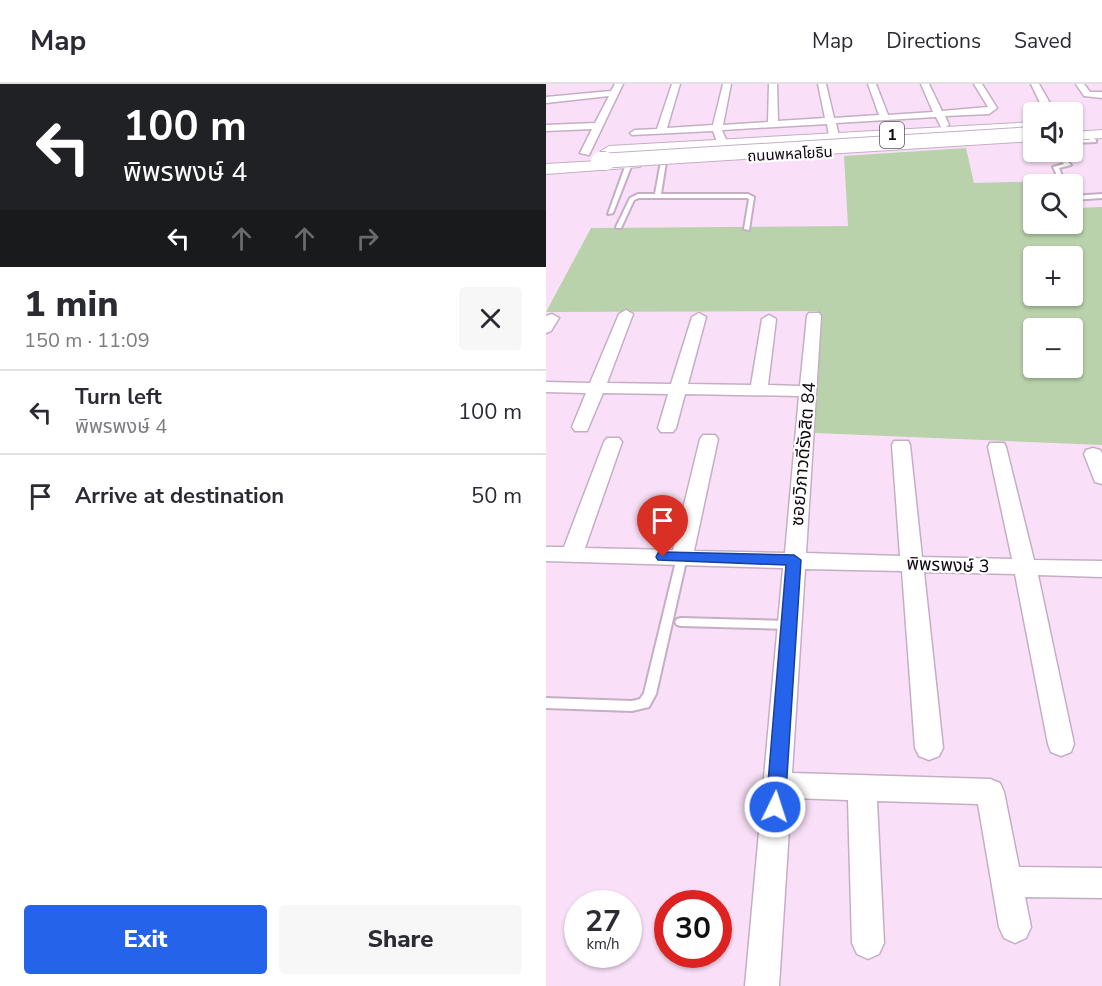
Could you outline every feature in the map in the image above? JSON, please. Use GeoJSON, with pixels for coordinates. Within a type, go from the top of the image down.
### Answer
{"type":"FeatureCollection","features":[{"type":"Feature","properties":{"kind":"main road","name":"ถนนพหลโยธิน"},"geometry":{"type":"LineString","coordinates":[[546,169],[663,162],[752,150],[833,132],[1023,132]]}},
{"type":"Feature","properties":{"kind":"main road"},"geometry":{"type":"LineString","coordinates":[[919,133],[887,137],[880,141],[883,144],[894,146],[931,146]]}},
{"type":"Feature","properties":{"kind":"main road","name":"ถนนพหลโยธิน"},"geometry":{"type":"LineString","coordinates":[[546,155],[585,153],[720,137],[752,150],[808,153],[931,146],[1023,133]]}},
{"type":"Feature","properties":{"kind":"main road","name":"ถนนพหลโยธิน"},"geometry":{"type":"LineString","coordinates":[[546,162],[1023,133]]}},
{"type":"Feature","properties":{"kind":"street"},"geometry":{"type":"LineString","coordinates":[[661,132],[676,84]]}},
{"type":"Feature","properties":{"kind":"street"},"geometry":{"type":"LineString","coordinates":[[720,137],[727,84]]}},
{"type":"Feature","properties":{"kind":"street"},"geometry":{"type":"LineString","coordinates":[[773,84],[773,125]]}},
{"type":"Feature","properties":{"kind":"street"},"geometry":{"type":"LineString","coordinates":[[808,153],[826,149],[834,143],[822,84]]}},
{"type":"Feature","properties":{"kind":"street"},"geometry":{"type":"LineString","coordinates":[[872,84],[885,119]]}},
{"type":"Feature","properties":{"kind":"street"},"geometry":{"type":"LineString","coordinates":[[925,84],[947,131]]}},
{"type":"Feature","properties":{"kind":"street"},"geometry":{"type":"LineString","coordinates":[[635,133],[661,132],[720,137],[833,132],[885,119],[992,110],[993,108],[978,84]]}},
{"type":"Feature","properties":{"kind":"street"},"geometry":{"type":"LineString","coordinates":[[1035,84],[1044,102]]}},
{"type":"Feature","properties":{"kind":"street"},"geometry":{"type":"LineString","coordinates":[[1080,84],[1087,94],[1099,94]]}},
{"type":"Feature","properties":{"kind":"street"},"geometry":{"type":"LineString","coordinates":[[546,100],[616,88]]}},
{"type":"Feature","properties":{"kind":"street"},"geometry":{"type":"LineString","coordinates":[[585,153],[616,88]]}},
{"type":"Feature","properties":{"kind":"street"},"geometry":{"type":"LineString","coordinates":[[551,113],[562,97]]}},
{"type":"Feature","properties":{"kind":"street"},"geometry":{"type":"LineString","coordinates":[[720,137],[773,125],[833,132]]}},
{"type":"Feature","properties":{"kind":"street"},"geometry":{"type":"LineString","coordinates":[[546,128],[597,126]]}},
{"type":"Feature","properties":{"kind":"street"},"geometry":{"type":"LineString","coordinates":[[581,427],[626,314]]}},
{"type":"Feature","properties":{"kind":"street"},"geometry":{"type":"LineString","coordinates":[[667,428],[699,316]]}},
{"type":"Feature","properties":{"kind":"street","name":"ซอยวิภาวดีรังสิต 84"},"geometry":{"type":"LineString","coordinates":[[762,986],[814,316]]}},
{"type":"Feature","properties":{"kind":"street"},"geometry":{"type":"LineString","coordinates":[[759,389],[769,319]]}},
{"type":"Feature","properties":{"kind":"street"},"geometry":{"type":"LineString","coordinates":[[546,387],[808,391]]}},
{"type":"Feature","properties":{"kind":"street"},"geometry":{"type":"LineString","coordinates":[[682,557],[709,439]]}},
{"type":"Feature","properties":{"kind":"street"},"geometry":{"type":"LineString","coordinates":[[572,555],[613,442]]}},
{"type":"Feature","properties":{"kind":"street"},"geometry":{"type":"LineString","coordinates":[[901,445],[929,748]]}},
{"type":"Feature","properties":{"kind":"street"},"geometry":{"type":"LineString","coordinates":[[998,447],[1061,744]]}},
{"type":"Feature","properties":{"kind":"street"},"geometry":{"type":"LineString","coordinates":[[1093,454],[1102,478]]}},
{"type":"Feature","properties":{"kind":"street","name":"พิพรพงษ์ 3"},"geometry":{"type":"LineString","coordinates":[[546,554],[1102,569]]}},
{"type":"Feature","properties":{"kind":"street"},"geometry":{"type":"LineString","coordinates":[[777,785],[990,792],[1014,927]]}},
{"type":"Feature","properties":{"kind":"street"},"geometry":{"type":"LineString","coordinates":[[862,788],[868,944]]}},
{"type":"Feature","properties":{"kind":"street"},"geometry":{"type":"LineString","coordinates":[[1006,882],[1102,882]]}},
{"type":"Feature","properties":{"kind":"lane"},"geometry":{"type":"LineString","coordinates":[[1088,131],[1102,148]]}},
{"type":"Feature","properties":{"kind":"lane"},"geometry":{"type":"LineString","coordinates":[[658,196],[663,162]]}},
{"type":"Feature","properties":{"kind":"lane"},"geometry":{"type":"LineString","coordinates":[[1059,174],[1056,167],[1068,165],[1065,162]]}},
{"type":"Feature","properties":{"kind":"lane"},"geometry":{"type":"LineString","coordinates":[[610,213],[628,164]]}},
{"type":"Feature","properties":{"kind":"lane"},"geometry":{"type":"LineString","coordinates":[[1083,196],[1092,194],[1102,196]]}},
{"type":"Feature","properties":{"kind":"lane"},"geometry":{"type":"LineString","coordinates":[[618,227],[633,198],[748,196],[752,198],[747,229]]}},
{"type":"Feature","properties":{"kind":"lane"},"geometry":{"type":"LineString","coordinates":[[546,703],[632,706],[644,703],[650,694],[682,557]]}},
{"type":"Feature","properties":{"kind":"lane"},"geometry":{"type":"LineString","coordinates":[[681,622],[789,625]]}},
{"type":"Feature","properties":{"kind":"green space"},"geometry":{"type":"Polygon","coordinates":[[[966,148],[974,183],[1023,182],[1023,234],[1083,234],[1083,208],[1102,207],[1102,445],[815,433],[817,311],[546,312],[591,228],[848,226],[844,156],[966,148]]]}},
{"type":"Feature","properties":{"kind":"route"},"geometry":{"type":"LineString","coordinates":[[663,557],[794,560],[775,807]]}}]}
